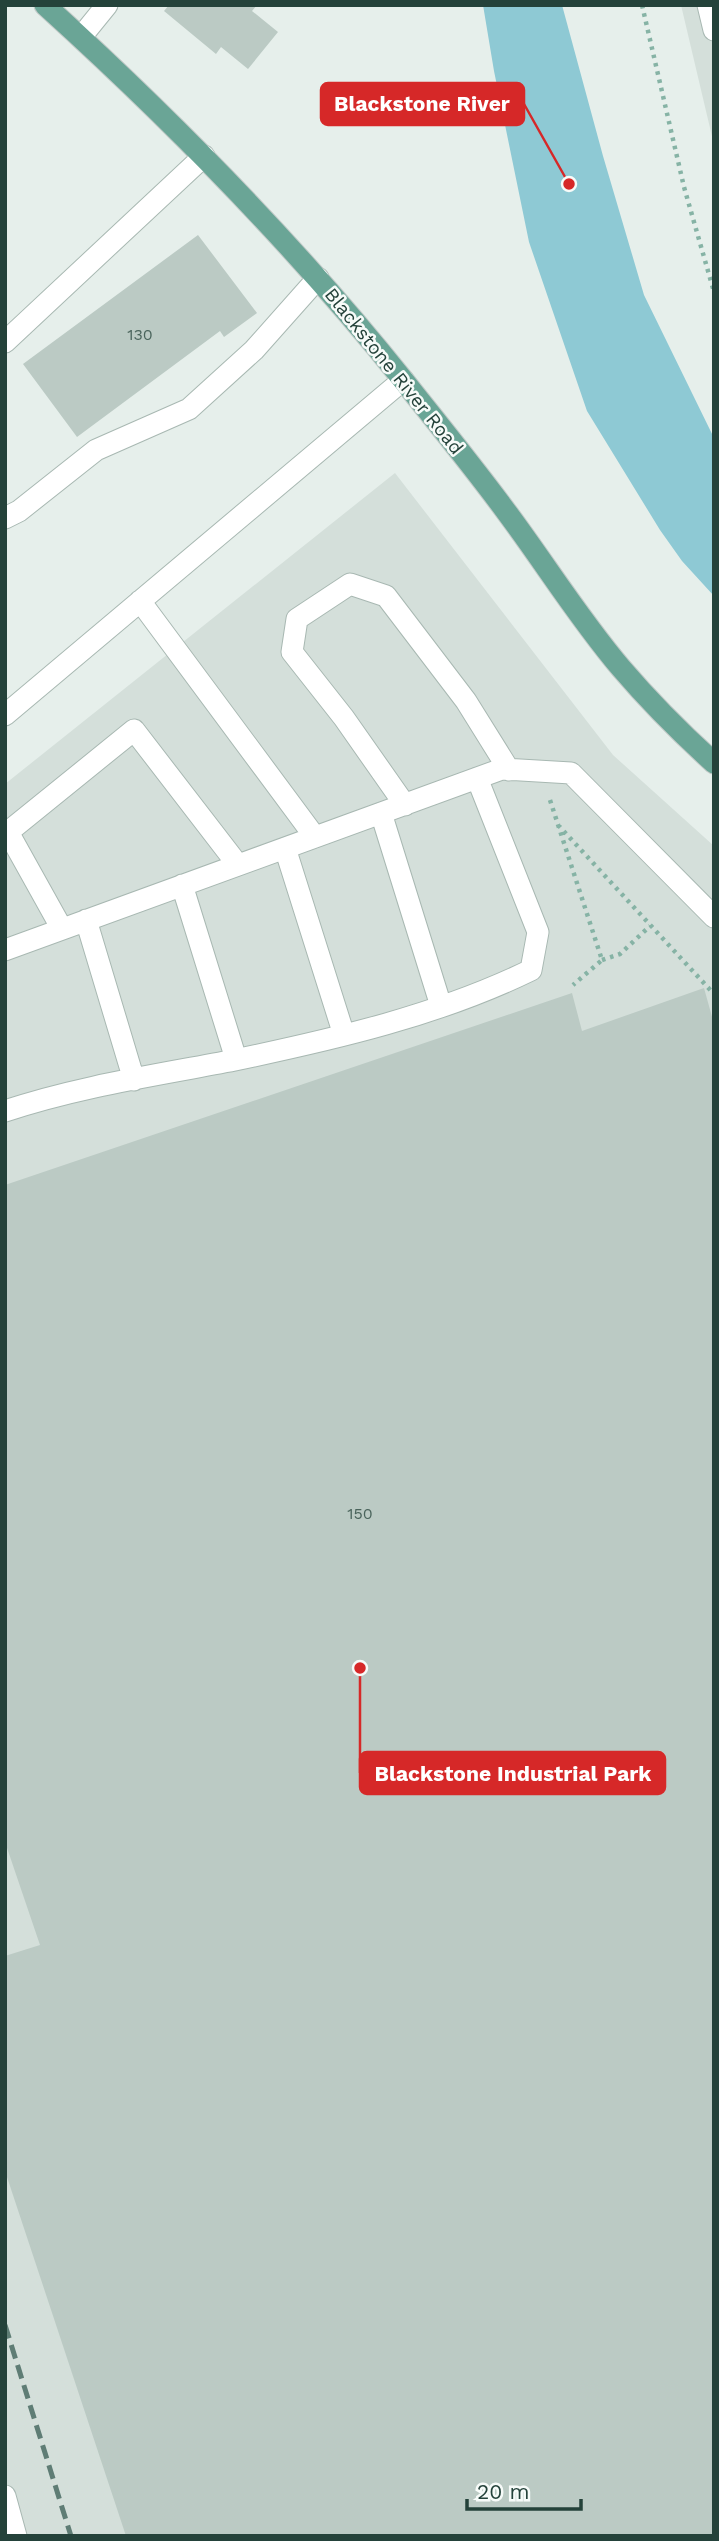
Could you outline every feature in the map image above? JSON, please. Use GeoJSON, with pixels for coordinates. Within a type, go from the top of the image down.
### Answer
{"type":"FeatureCollection","features":[{"type":"Feature","properties":{"kind":"main road","name":"Blackstone River Road"},"geometry":{"type":"LineString","coordinates":[[46,5],[119,71],[204,156],[318,278],[403,380],[508,514],[620,667],[668,720],[714,763]]}},
{"type":"Feature","properties":{"kind":"lane"},"geometry":{"type":"LineString","coordinates":[[81,37],[107,5]]}},
{"type":"Feature","properties":{"kind":"lane"},"geometry":{"type":"LineString","coordinates":[[708,5],[714,30]]}},
{"type":"Feature","properties":{"kind":"lane"},"geometry":{"type":"LineString","coordinates":[[5,342],[204,156]]}},
{"type":"Feature","properties":{"kind":"lane"},"geometry":{"type":"LineString","coordinates":[[5,518],[96,450],[189,409],[254,350],[318,278]]}},
{"type":"Feature","properties":{"kind":"lane"},"geometry":{"type":"LineString","coordinates":[[5,715],[403,380]]}},
{"type":"Feature","properties":{"kind":"lane"},"geometry":{"type":"LineString","coordinates":[[405,805],[344,718],[292,652],[297,619],[350,584],[386,596],[467,701],[509,770]]}},
{"type":"Feature","properties":{"kind":"lane"},"geometry":{"type":"LineString","coordinates":[[140,601],[315,837]]}},
{"type":"Feature","properties":{"kind":"lane"},"geometry":{"type":"LineString","coordinates":[[62,929],[8,832],[134,730],[238,865]]}},
{"type":"Feature","properties":{"kind":"lane"},"geometry":{"type":"LineString","coordinates":[[5,950],[502,769],[571,773],[714,917]]}},
{"type":"Feature","properties":{"kind":"lane"},"geometry":{"type":"LineString","coordinates":[[5,1111],[49,1096],[344,1035],[486,992],[531,970],[538,932],[477,778]]}},
{"type":"Feature","properties":{"kind":"lane"},"geometry":{"type":"LineString","coordinates":[[381,813],[441,1006]]}},
{"type":"Feature","properties":{"kind":"lane"},"geometry":{"type":"LineString","coordinates":[[285,848],[344,1035]]}},
{"type":"Feature","properties":{"kind":"lane"},"geometry":{"type":"LineString","coordinates":[[182,885],[236,1059]]}},
{"type":"Feature","properties":{"kind":"lane"},"geometry":{"type":"LineString","coordinates":[[86,920],[134,1080]]}},
{"type":"Feature","properties":{"kind":"lane"},"geometry":{"type":"LineString","coordinates":[[5,2496],[16,2536]]}},
{"type":"Feature","properties":{"kind":"path"},"geometry":{"type":"LineString","coordinates":[[642,5],[684,187],[714,292]]}},
{"type":"Feature","properties":{"kind":"path"},"geometry":{"type":"LineString","coordinates":[[546,789],[602,960]]}},
{"type":"Feature","properties":{"kind":"path"},"geometry":{"type":"LineString","coordinates":[[558,825],[714,994]]}},
{"type":"Feature","properties":{"kind":"path"},"geometry":{"type":"LineString","coordinates":[[573,985],[602,960],[620,954],[650,926]]}},
{"type":"Feature","properties":{"kind":"shaded area"},"geometry":{"type":"Polygon","coordinates":[[[681,5],[714,5],[714,145],[681,5]]]}},
{"type":"Feature","properties":{"kind":"shaded area"},"geometry":{"type":"Polygon","coordinates":[[[395,473],[613,755],[714,846],[714,2536],[21,2536],[5,2490],[5,784],[395,473]]]}},
{"type":"Feature","properties":{"kind":"water"},"geometry":{"type":"Polygon","coordinates":[[[483,5],[562,5],[644,295],[714,438],[714,596],[682,561],[660,530],[587,411],[529,242],[483,5]]]}},
{"type":"Feature","properties":{"kind":"building"},"geometry":{"type":"Polygon","coordinates":[[[169,5],[257,5],[252,11],[278,32],[248,69],[221,47],[216,54],[164,11],[169,5]]]}},
{"type":"Feature","properties":{"kind":"building"},"geometry":{"type":"Polygon","coordinates":[[[198,235],[257,313],[224,337],[220,331],[77,437],[23,364],[198,235]]]}},
{"type":"Feature","properties":{"kind":"building"},"geometry":{"type":"Polygon","coordinates":[[[704,988],[714,1024],[714,2536],[126,2536],[5,2171],[5,1956],[40,1945],[5,1842],[5,1185],[572,993],[582,1031],[704,988]]]}},
{"type":"Feature","properties":{"kind":"railway"},"geometry":{"type":"LineString","coordinates":[[5,2325],[71,2536]]}},
{"type":"Feature","properties":{"kind":"place","name":"Blackstone River"},"geometry":{"type":"Point","coordinates":[569,184]}},
{"type":"Feature","properties":{"kind":"place","name":"Blackstone Industrial Park"},"geometry":{"type":"Point","coordinates":[360,1668]}}]}
